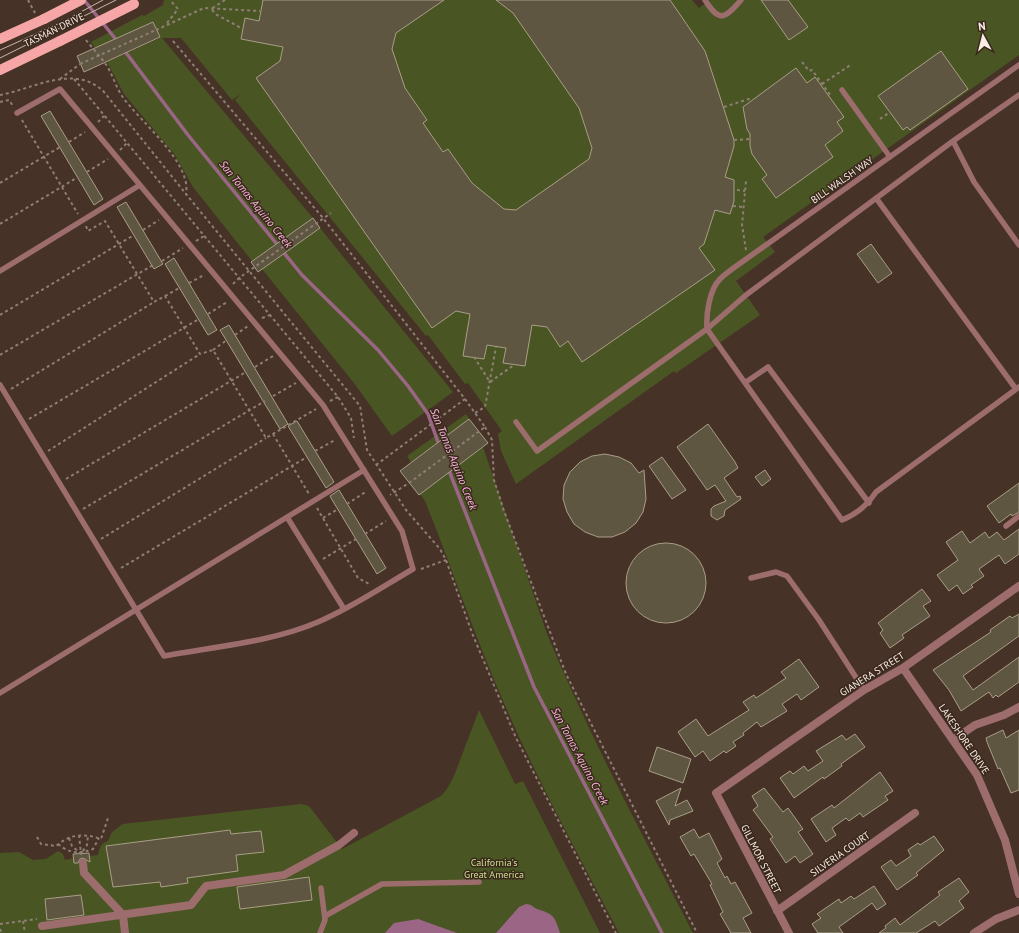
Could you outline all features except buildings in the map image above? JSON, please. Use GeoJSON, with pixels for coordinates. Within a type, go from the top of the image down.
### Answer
{"type":"FeatureCollection","features":[{"type":"Feature","properties":{"kind":"main road","name":"TASMAN DRIVE"},"geometry":{"type":"LineString","coordinates":[[0,39],[81,0]]}},
{"type":"Feature","properties":{"kind":"main road","name":"TASMAN DRIVE"},"geometry":{"type":"LineString","coordinates":[[0,70],[137,2]]}},
{"type":"Feature","properties":{"kind":"street","name":"GIANERA STREET"},"geometry":{"type":"LineString","coordinates":[[716,793],[864,690],[903,668],[1019,586]]}},
{"type":"Feature","properties":{"kind":"street","name":"LAKESHORE DRIVE"},"geometry":{"type":"LineString","coordinates":[[903,668],[977,775],[987,794],[1005,840],[1019,894]]}},
{"type":"Feature","properties":{"kind":"street"},"geometry":{"type":"LineString","coordinates":[[953,740],[975,725],[1004,715],[1019,707]]}},
{"type":"Feature","properties":{"kind":"street","name":"GILLMOR STREET"},"geometry":{"type":"LineString","coordinates":[[716,793],[789,933]]}},
{"type":"Feature","properties":{"kind":"street","name":"SILVERIA COURT"},"geometry":{"type":"LineString","coordinates":[[777,911],[915,813]]}},
{"type":"Feature","properties":{"kind":"street"},"geometry":{"type":"LineString","coordinates":[[42,922],[54,925],[191,905],[206,886],[284,875],[339,845],[354,834]]}},
{"type":"Feature","properties":{"kind":"street"},"geometry":{"type":"LineString","coordinates":[[83,863],[84,873],[123,915],[125,933]]}},
{"type":"Feature","properties":{"kind":"street"},"geometry":{"type":"LineString","coordinates":[[974,933],[996,919],[1019,910]]}},
{"type":"Feature","properties":{"kind":"lane"},"geometry":{"type":"LineString","coordinates":[[705,0],[714,14],[718,16],[723,16],[729,12],[741,0]]}},
{"type":"Feature","properties":{"kind":"lane","name":"BILL WALSH WAY"},"geometry":{"type":"LineString","coordinates":[[707,329],[706,314],[714,289],[719,280],[748,257],[1019,65]]}},
{"type":"Feature","properties":{"kind":"lane"},"geometry":{"type":"LineString","coordinates":[[0,385],[164,656],[288,632],[318,622],[344,609],[413,569],[402,531],[323,405],[60,89],[17,113]]}},
{"type":"Feature","properties":{"kind":"lane"},"geometry":{"type":"LineString","coordinates":[[842,90],[890,157]]}},
{"type":"Feature","properties":{"kind":"lane"},"geometry":{"type":"LineString","coordinates":[[516,422],[537,451],[707,329],[746,295],[953,141],[1019,95]]}},
{"type":"Feature","properties":{"kind":"lane"},"geometry":{"type":"LineString","coordinates":[[953,141],[974,182],[1019,245]]}},
{"type":"Feature","properties":{"kind":"lane"},"geometry":{"type":"LineString","coordinates":[[0,271],[140,185]]}},
{"type":"Feature","properties":{"kind":"lane"},"geometry":{"type":"LineString","coordinates":[[707,329],[746,382],[842,520],[853,515],[869,503],[876,492],[1017,388],[876,198]]}},
{"type":"Feature","properties":{"kind":"lane"},"geometry":{"type":"LineString","coordinates":[[746,382],[768,367],[869,503]]}},
{"type":"Feature","properties":{"kind":"lane"},"geometry":{"type":"LineString","coordinates":[[0,693],[364,470]]}},
{"type":"Feature","properties":{"kind":"lane"},"geometry":{"type":"LineString","coordinates":[[1006,526],[1019,516]]}},
{"type":"Feature","properties":{"kind":"lane"},"geometry":{"type":"LineString","coordinates":[[287,517],[344,609]]}},
{"type":"Feature","properties":{"kind":"lane"},"geometry":{"type":"LineString","coordinates":[[751,578],[776,572],[787,576],[819,620],[864,690]]}},
{"type":"Feature","properties":{"kind":"lane"},"geometry":{"type":"LineString","coordinates":[[325,916],[382,884],[479,882]]}},
{"type":"Feature","properties":{"kind":"lane"},"geometry":{"type":"LineString","coordinates":[[320,933],[324,925],[325,916],[321,888]]}},
{"type":"Feature","properties":{"kind":"path"},"geometry":{"type":"LineString","coordinates":[[28,0],[33,10]]}},
{"type":"Feature","properties":{"kind":"path"},"geometry":{"type":"LineString","coordinates":[[166,24],[178,9],[170,0]]}},
{"type":"Feature","properties":{"kind":"path"},"geometry":{"type":"LineString","coordinates":[[211,9],[225,0]]}},
{"type":"Feature","properties":{"kind":"path"},"geometry":{"type":"LineString","coordinates":[[59,79],[80,64],[204,8],[260,11]]}},
{"type":"Feature","properties":{"kind":"path"},"geometry":{"type":"LineString","coordinates":[[211,9],[217,15],[243,29]]}},
{"type":"Feature","properties":{"kind":"path"},"geometry":{"type":"LineString","coordinates":[[173,41],[323,218],[465,399],[485,427],[492,440],[494,480],[504,511],[566,674],[595,735],[697,933]]}},
{"type":"Feature","properties":{"kind":"path"},"geometry":{"type":"LineString","coordinates":[[802,62],[810,72],[812,70],[831,96]]}},
{"type":"Feature","properties":{"kind":"path"},"geometry":{"type":"LineString","coordinates":[[822,84],[852,64]]}},
{"type":"Feature","properties":{"kind":"path"},"geometry":{"type":"LineString","coordinates":[[0,95],[59,79],[74,79],[90,82],[104,92],[186,194]]}},
{"type":"Feature","properties":{"kind":"path"},"geometry":{"type":"LineString","coordinates":[[74,79],[338,397],[351,418],[354,440]]}},
{"type":"Feature","properties":{"kind":"path"},"geometry":{"type":"LineString","coordinates":[[724,107],[752,98]]}},
{"type":"Feature","properties":{"kind":"path"},"geometry":{"type":"LineString","coordinates":[[0,102],[9,100],[45,157],[88,231],[105,221],[154,302]]}},
{"type":"Feature","properties":{"kind":"path"},"geometry":{"type":"LineString","coordinates":[[880,119],[890,112]]}},
{"type":"Feature","properties":{"kind":"path"},"geometry":{"type":"LineString","coordinates":[[734,140],[751,139]]}},
{"type":"Feature","properties":{"kind":"path"},"geometry":{"type":"LineString","coordinates":[[0,184],[60,147]]}},
{"type":"Feature","properties":{"kind":"path"},"geometry":{"type":"LineString","coordinates":[[0,224],[78,177]]}},
{"type":"Feature","properties":{"kind":"path"},"geometry":{"type":"LineString","coordinates":[[746,181],[742,237],[748,257]]}},
{"type":"Feature","properties":{"kind":"path"},"geometry":{"type":"LineString","coordinates":[[738,190],[745,191]]}},
{"type":"Feature","properties":{"kind":"path"},"geometry":{"type":"LineString","coordinates":[[733,206],[744,207]]}},
{"type":"Feature","properties":{"kind":"path"},"geometry":{"type":"LineString","coordinates":[[228,290],[239,278],[331,213]]}},
{"type":"Feature","properties":{"kind":"path"},"geometry":{"type":"LineString","coordinates":[[143,230],[166,216]]}},
{"type":"Feature","properties":{"kind":"path"},"geometry":{"type":"LineString","coordinates":[[0,315],[134,235]]}},
{"type":"Feature","properties":{"kind":"path"},"geometry":{"type":"LineString","coordinates":[[0,355],[153,266]]}},
{"type":"Feature","properties":{"kind":"path"},"geometry":{"type":"LineString","coordinates":[[189,283],[212,270]]}},
{"type":"Feature","properties":{"kind":"path"},"geometry":{"type":"LineString","coordinates":[[5,393],[181,287]]}},
{"type":"Feature","properties":{"kind":"path"},"geometry":{"type":"LineString","coordinates":[[165,296],[200,354]]}},
{"type":"Feature","properties":{"kind":"path"},"geometry":{"type":"LineString","coordinates":[[208,314],[234,298]]}},
{"type":"Feature","properties":{"kind":"path"},"geometry":{"type":"LineString","coordinates":[[23,423],[199,319]]}},
{"type":"Feature","properties":{"kind":"path"},"geometry":{"type":"LineString","coordinates":[[42,455],[200,354],[213,350],[227,340]]}},
{"type":"Feature","properties":{"kind":"path"},"geometry":{"type":"LineString","coordinates":[[475,413],[485,407],[496,347]]}},
{"type":"Feature","properties":{"kind":"path"},"geometry":{"type":"LineString","coordinates":[[213,350],[266,438]]}},
{"type":"Feature","properties":{"kind":"path"},"geometry":{"type":"LineString","coordinates":[[255,367],[279,352]]}},
{"type":"Feature","properties":{"kind":"path"},"geometry":{"type":"LineString","coordinates":[[474,358],[490,382]]}},
{"type":"Feature","properties":{"kind":"path"},"geometry":{"type":"LineString","coordinates":[[490,382],[514,364]]}},
{"type":"Feature","properties":{"kind":"path"},"geometry":{"type":"LineString","coordinates":[[60,483],[246,372]]}},
{"type":"Feature","properties":{"kind":"path"},"geometry":{"type":"LineString","coordinates":[[273,396],[302,379]]}},
{"type":"Feature","properties":{"kind":"path"},"geometry":{"type":"LineString","coordinates":[[95,543],[266,438],[338,397]]}},
{"type":"Feature","properties":{"kind":"path"},"geometry":{"type":"LineString","coordinates":[[376,465],[465,399]]}},
{"type":"Feature","properties":{"kind":"path"},"geometry":{"type":"LineString","coordinates":[[77,512],[264,401]]}},
{"type":"Feature","properties":{"kind":"path"},"geometry":{"type":"LineString","coordinates":[[390,495],[409,483],[485,427]]}},
{"type":"Feature","properties":{"kind":"path"},"geometry":{"type":"LineString","coordinates":[[273,434],[358,578],[371,585],[375,591]]}},
{"type":"Feature","properties":{"kind":"path"},"geometry":{"type":"LineString","coordinates":[[315,451],[342,435]]}},
{"type":"Feature","properties":{"kind":"path"},"geometry":{"type":"LineString","coordinates":[[113,572],[307,457]]}},
{"type":"Feature","properties":{"kind":"path"},"geometry":{"type":"LineString","coordinates":[[347,504],[382,483],[393,501]]}},
{"type":"Feature","properties":{"kind":"path"},"geometry":{"type":"LineString","coordinates":[[323,518],[338,509]]}},
{"type":"Feature","properties":{"kind":"path"},"geometry":{"type":"LineString","coordinates":[[404,517],[408,514]]}},
{"type":"Feature","properties":{"kind":"path"},"geometry":{"type":"LineString","coordinates":[[365,534],[394,517]]}},
{"type":"Feature","properties":{"kind":"path"},"geometry":{"type":"LineString","coordinates":[[325,564],[322,560],[356,539]]}},
{"type":"Feature","properties":{"kind":"path"},"geometry":{"type":"LineString","coordinates":[[419,572],[422,569],[446,560]]}},
{"type":"Feature","properties":{"kind":"path"},"geometry":{"type":"LineString","coordinates":[[58,844],[67,851],[81,854],[93,849],[99,838],[102,839],[108,818]]}},
{"type":"Feature","properties":{"kind":"path"},"geometry":{"type":"LineString","coordinates":[[37,837],[41,844],[56,846],[69,838],[79,835],[88,835],[99,838]]}},
{"type":"Feature","properties":{"kind":"path"},"geometry":{"type":"LineString","coordinates":[[79,835],[83,863]]}},
{"type":"Feature","properties":{"kind":"path"},"geometry":{"type":"LineString","coordinates":[[81,854],[87,845],[88,835]]}},
{"type":"Feature","properties":{"kind":"path"},"geometry":{"type":"LineString","coordinates":[[69,838],[72,846],[81,854]]}},
{"type":"Feature","properties":{"kind":"path"},"geometry":{"type":"LineString","coordinates":[[23,921],[25,933]]}},
{"type":"Feature","properties":{"kind":"path"},"geometry":{"type":"LineString","coordinates":[[0,924],[23,921],[42,922]]}},
{"type":"Feature","properties":{"kind":"path"},"geometry":{"type":"LineString","coordinates":[[0,929],[2,933]]}},
{"type":"Feature","properties":{"kind":"green space"},"geometry":{"type":"Polygon","coordinates":[[[164,0],[692,0],[699,8],[710,0],[1019,0],[1019,55],[763,237],[775,252],[736,281],[760,315],[676,373],[674,371],[516,484],[501,451],[498,434],[502,431],[468,383],[465,384],[428,335],[426,336],[235,100],[241,94],[232,100],[181,38],[162,38],[313,218],[252,261],[193,187],[175,155],[124,94],[107,62],[160,38],[153,22],[95,48],[91,42],[142,15],[144,16],[163,5],[164,0]]]}},
{"type":"Feature","properties":{"kind":"green space"},"geometry":{"type":"Polygon","coordinates":[[[320,228],[453,392],[392,436],[354,383],[262,269],[320,228]]]}},
{"type":"Feature","properties":{"kind":"green space"},"geometry":{"type":"Polygon","coordinates":[[[466,414],[469,419],[411,462],[407,456],[466,414]]]}},
{"type":"Feature","properties":{"kind":"green space"},"geometry":{"type":"Polygon","coordinates":[[[483,447],[547,634],[617,785],[693,933],[619,933],[545,790],[504,703],[483,653],[425,501],[420,494],[483,447]]]}},
{"type":"Feature","properties":{"kind":"green space","name":"California's Great America"},"geometry":{"type":"Polygon","coordinates":[[[479,710],[515,784],[523,781],[600,933],[0,933],[0,853],[19,852],[33,860],[46,859],[58,851],[63,854],[65,860],[74,858],[73,854],[89,853],[89,856],[98,855],[101,846],[108,841],[112,832],[123,824],[301,804],[309,806],[342,849],[441,796],[447,789],[454,776],[479,710]]]}},
{"type":"Feature","properties":{"kind":"shaded area"},"geometry":{"type":"Polygon","coordinates":[[[526,904],[547,912],[553,916],[560,933],[496,933],[519,907],[526,904]]]}},
{"type":"Feature","properties":{"kind":"shaded area"},"geometry":{"type":"Polygon","coordinates":[[[418,919],[457,933],[385,933],[394,923],[418,919]]]}},
{"type":"Feature","properties":{"kind":"waterway","name":"San Tomas Aquino Creek"},"geometry":{"type":"LineString","coordinates":[[84,0],[118,42]]}},
{"type":"Feature","properties":{"kind":"waterway","name":"San Tomas Aquino Creek"},"geometry":{"type":"LineString","coordinates":[[124,50],[188,135],[302,275],[378,350],[408,386],[428,414],[439,445]]}},
{"type":"Feature","properties":{"kind":"waterway","name":"San Tomas Aquino Creek"},"geometry":{"type":"LineString","coordinates":[[448,468],[534,687],[662,933]]}},
{"type":"Feature","properties":{"kind":"tram line"},"geometry":{"type":"LineString","coordinates":[[0,50],[62,22],[103,0]]}},
{"type":"Feature","properties":{"kind":"tram line"},"geometry":{"type":"LineString","coordinates":[[0,58],[116,0]]}}]}
